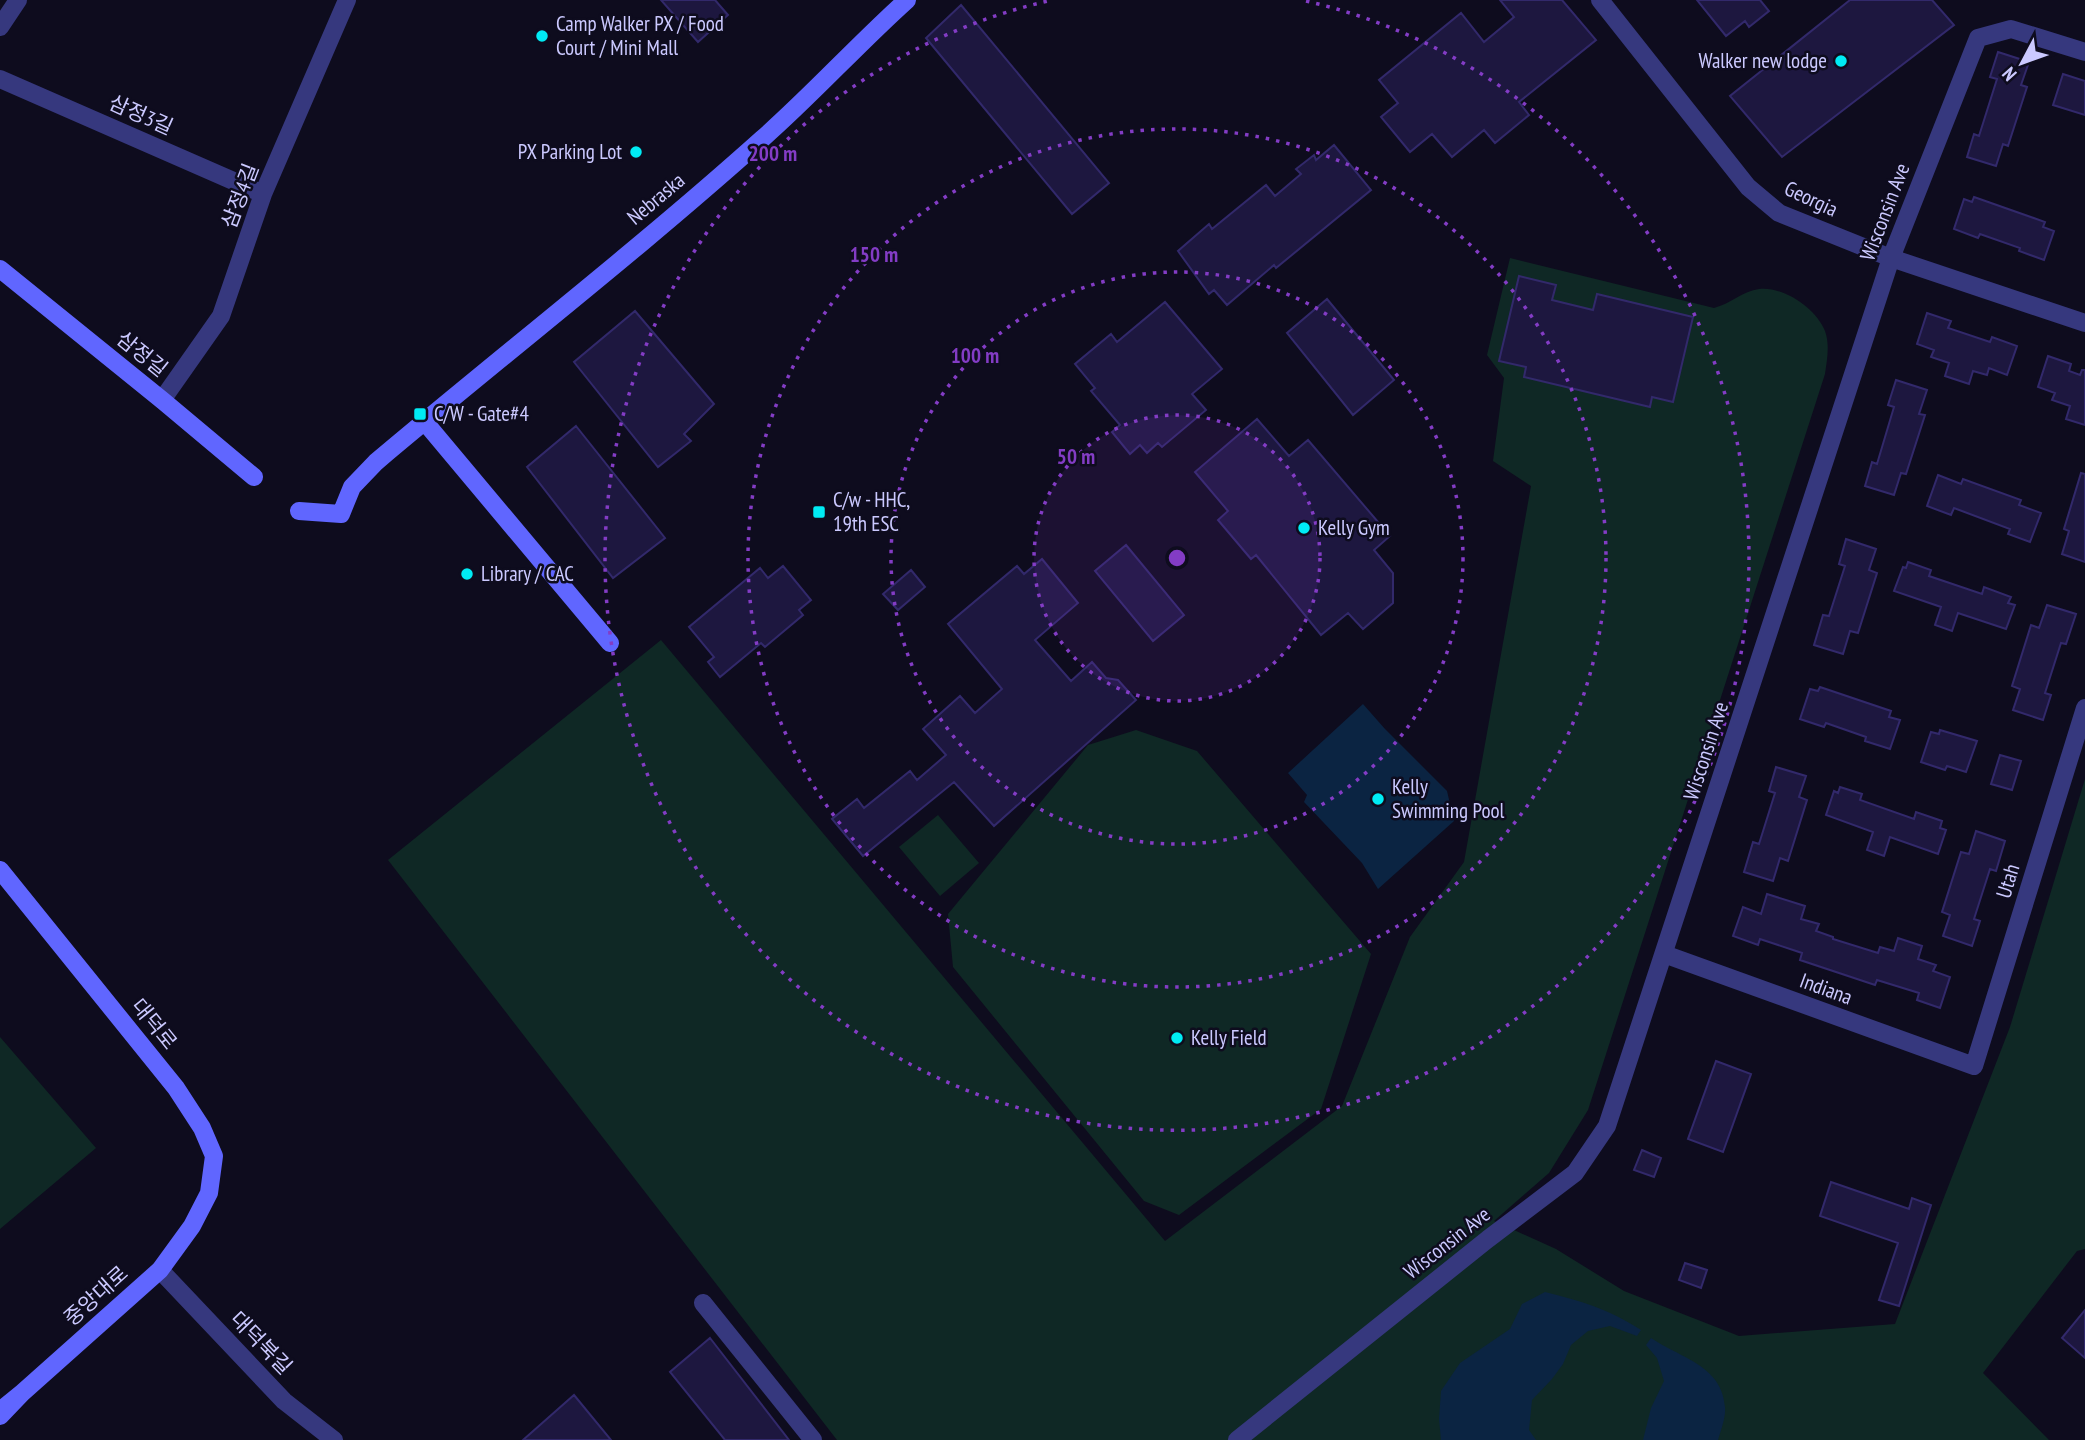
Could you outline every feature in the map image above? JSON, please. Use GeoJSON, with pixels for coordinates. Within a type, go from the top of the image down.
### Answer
{"type":"FeatureCollection","features":[{"type":"Feature","properties":{"kind":"street"},"geometry":{"type":"LineString","coordinates":[[0,27],[18,0]]}},
{"type":"Feature","properties":{"kind":"street","name":"Nebraska"},"geometry":{"type":"LineString","coordinates":[[299,511],[341,514],[352,487],[376,462],[564,308],[763,138],[907,0]]}},
{"type":"Feature","properties":{"kind":"street","name":"Georgia"},"geometry":{"type":"LineString","coordinates":[[1600,0],[1748,187],[1779,213],[1891,258],[2085,323]]}},
{"type":"Feature","properties":{"kind":"street","name":"삼정4길"},"geometry":{"type":"LineString","coordinates":[[162,400],[221,316],[263,194],[339,2]]}},
{"type":"Feature","properties":{"kind":"street","name":"Wisconsin Ave"},"geometry":{"type":"LineString","coordinates":[[1237,1440],[1488,1239],[1575,1173],[1608,1126],[1891,258],[1978,38],[2011,29],[2085,52]]}},
{"type":"Feature","properties":{"kind":"street","name":"삼정3길"},"geometry":{"type":"LineString","coordinates":[[0,79],[263,194]]}},
{"type":"Feature","properties":{"kind":"street","name":"삼정길"},"geometry":{"type":"LineString","coordinates":[[0,270],[254,477]]}},
{"type":"Feature","properties":{"kind":"street"},"geometry":{"type":"LineString","coordinates":[[424,421],[610,643]]}},
{"type":"Feature","properties":{"kind":"street","name":"Utah"},"geometry":{"type":"LineString","coordinates":[[1974,1066],[2085,708]]}},
{"type":"Feature","properties":{"kind":"street","name":"대덕로"},"geometry":{"type":"LineString","coordinates":[[0,870],[176,1088],[202,1128],[214,1156],[209,1193],[192,1226]]}},
{"type":"Feature","properties":{"kind":"street","name":"Indiana"},"geometry":{"type":"LineString","coordinates":[[1664,954],[1974,1066]]}},
{"type":"Feature","properties":{"kind":"street","name":"중앙대로"},"geometry":{"type":"LineString","coordinates":[[0,1413],[160,1270],[192,1226]]}},
{"type":"Feature","properties":{"kind":"street","name":"대덕북길"},"geometry":{"type":"LineString","coordinates":[[160,1270],[284,1401],[334,1440]]}},
{"type":"Feature","properties":{"kind":"street"},"geometry":{"type":"LineString","coordinates":[[703,1303],[813,1440]]}},
{"type":"Feature","properties":{"kind":"green space"},"geometry":{"type":"Polygon","coordinates":[[[1510,258],[1714,308],[1753,290],[1778,291],[1798,300],[1814,314],[1825,331],[1828,347],[1825,374],[1588,1110],[1549,1173],[1494,1221],[1556,1249],[1624,1291],[1739,1336],[1895,1324],[2010,1027],[2085,779],[2085,1249],[2077,1251],[1983,1373],[2049,1440],[837,1440],[388,860],[661,640],[1165,1241],[1342,1106],[1410,937],[1464,862],[1531,486],[1493,461],[1504,378],[1487,355],[1510,258]]]}},
{"type":"Feature","properties":{"kind":"green space","name":"Kelly Field"},"geometry":{"type":"Polygon","coordinates":[[[1136,730],[1197,751],[1371,954],[1321,1109],[1179,1215],[1144,1201],[953,967],[948,914],[1088,745],[1136,730]]]}},
{"type":"Feature","properties":{"kind":"green space"},"geometry":{"type":"Polygon","coordinates":[[[938,815],[979,863],[940,896],[899,847],[938,815]]]}},
{"type":"Feature","properties":{"kind":"green space"},"geometry":{"type":"Polygon","coordinates":[[[0,1037],[96,1148],[0,1229],[0,1037]]]}},
{"type":"Feature","properties":{"kind":"water","name":"Kelly Swimming Pool"},"geometry":{"type":"Polygon","coordinates":[[[1363,704],[1447,791],[1454,821],[1378,889],[1362,863],[1304,802],[1307,795],[1288,773],[1363,704]]]}},
{"type":"Feature","properties":{"kind":"water"},"geometry":{"type":"Polygon","coordinates":[[[1545,1292],[1594,1306],[1641,1330],[1637,1336],[1610,1326],[1588,1331],[1571,1345],[1563,1364],[1532,1400],[1529,1430],[1536,1440],[1441,1440],[1441,1391],[1460,1363],[1510,1329],[1522,1304],[1545,1292]]]}},
{"type":"Feature","properties":{"kind":"water"},"geometry":{"type":"Polygon","coordinates":[[[1651,1338],[1698,1364],[1716,1381],[1725,1407],[1718,1440],[1643,1440],[1651,1408],[1664,1381],[1657,1358],[1646,1345],[1651,1338]]]}},
{"type":"Feature","properties":{"kind":"building"},"geometry":{"type":"Polygon","coordinates":[[[661,0],[715,0],[728,15],[698,42],[661,0]]]}},
{"type":"Feature","properties":{"kind":"building"},"geometry":{"type":"Polygon","coordinates":[[[1500,0],[1562,0],[1596,40],[1519,102],[1529,115],[1495,143],[1484,130],[1452,157],[1432,134],[1410,152],[1381,117],[1398,103],[1379,80],[1461,13],[1484,42],[1514,17],[1500,0]]]}},
{"type":"Feature","properties":{"kind":"building"},"geometry":{"type":"Polygon","coordinates":[[[1697,0],[1760,0],[1769,11],[1749,27],[1745,21],[1726,36],[1697,0]]]}},
{"type":"Feature","properties":{"kind":"building","name":"Walker new lodge"},"geometry":{"type":"Polygon","coordinates":[[[1850,0],[1932,0],[1954,25],[1782,157],[1730,96],[1850,0]]]}},
{"type":"Feature","properties":{"kind":"building"},"geometry":{"type":"Polygon","coordinates":[[[961,5],[1109,183],[1072,214],[926,38],[961,5]]]}},
{"type":"Feature","properties":{"kind":"building"},"geometry":{"type":"Polygon","coordinates":[[[1998,52],[2029,62],[2021,85],[2027,87],[2008,146],[2003,144],[1996,166],[1967,157],[1974,134],[1979,136],[1997,79],[1990,77],[1998,52]]]}},
{"type":"Feature","properties":{"kind":"building"},"geometry":{"type":"Polygon","coordinates":[[[2063,74],[2085,81],[2085,115],[2053,105],[2063,74]]]}},
{"type":"Feature","properties":{"kind":"building"},"geometry":{"type":"Polygon","coordinates":[[[1334,145],[1371,190],[1227,305],[1214,290],[1209,294],[1178,251],[1209,224],[1212,229],[1266,185],[1275,196],[1301,174],[1296,169],[1314,155],[1316,160],[1334,145]]]}},
{"type":"Feature","properties":{"kind":"building"},"geometry":{"type":"Polygon","coordinates":[[[1974,197],[2045,222],[2043,227],[2054,231],[2044,260],[1980,234],[1978,238],[1954,229],[1964,199],[1972,202],[1974,197]]]}},
{"type":"Feature","properties":{"kind":"building"},"geometry":{"type":"Polygon","coordinates":[[[1519,276],[1556,285],[1552,300],[1593,310],[1597,294],[1693,317],[1673,402],[1652,397],[1650,407],[1524,377],[1526,367],[1499,361],[1519,276]]]}},
{"type":"Feature","properties":{"kind":"building"},"geometry":{"type":"Polygon","coordinates":[[[1327,299],[1394,380],[1353,415],[1287,333],[1327,299]]]}},
{"type":"Feature","properties":{"kind":"building"},"geometry":{"type":"Polygon","coordinates":[[[1165,302],[1222,369],[1192,394],[1206,410],[1162,447],[1158,443],[1147,453],[1140,445],[1130,454],[1112,432],[1120,425],[1091,391],[1095,388],[1075,364],[1111,334],[1117,342],[1165,302]]]}},
{"type":"Feature","properties":{"kind":"building"},"geometry":{"type":"Polygon","coordinates":[[[635,311],[714,404],[684,434],[691,441],[658,467],[574,362],[635,311]]]}},
{"type":"Feature","properties":{"kind":"building"},"geometry":{"type":"Polygon","coordinates":[[[1927,313],[1951,321],[1948,328],[1990,342],[1992,337],[2017,346],[2007,375],[1989,368],[1987,375],[1973,371],[1969,384],[1945,376],[1949,363],[1931,357],[1934,350],[1917,344],[1927,313]]]}},
{"type":"Feature","properties":{"kind":"building"},"geometry":{"type":"Polygon","coordinates":[[[2048,356],[2071,364],[2069,371],[2080,375],[2082,370],[2085,370],[2085,425],[2066,419],[2070,406],[2052,400],[2055,393],[2038,387],[2048,356]]]}},
{"type":"Feature","properties":{"kind":"building"},"geometry":{"type":"Polygon","coordinates":[[[1896,380],[1927,390],[1919,414],[1925,415],[1906,474],[1901,473],[1894,495],[1865,486],[1872,462],[1877,464],[1894,407],[1888,405],[1896,380]]]}},
{"type":"Feature","properties":{"kind":"building","name":"Kelly Gym"},"geometry":{"type":"Polygon","coordinates":[[[1257,419],[1289,456],[1308,440],[1390,536],[1374,550],[1393,573],[1393,603],[1363,629],[1348,613],[1321,635],[1256,555],[1251,559],[1218,520],[1228,511],[1195,472],[1257,419]]]}},
{"type":"Feature","properties":{"kind":"building"},"geometry":{"type":"Polygon","coordinates":[[[576,426],[665,538],[613,578],[527,467],[576,426]]]}},
{"type":"Feature","properties":{"kind":"building"},"geometry":{"type":"Polygon","coordinates":[[[2081,473],[2085,474],[2085,562],[2062,554],[2069,531],[2064,529],[2081,473]]]}},
{"type":"Feature","properties":{"kind":"building"},"geometry":{"type":"Polygon","coordinates":[[[1938,475],[1961,484],[1963,479],[2021,500],[2019,505],[2041,513],[2030,542],[2008,534],[2010,529],[1954,508],[1951,515],[1927,506],[1938,475]]]}},
{"type":"Feature","properties":{"kind":"building"},"geometry":{"type":"Polygon","coordinates":[[[1846,539],[1876,549],[1869,570],[1877,573],[1858,633],[1850,631],[1843,654],[1814,645],[1823,615],[1829,616],[1845,566],[1839,564],[1846,539]]]}},
{"type":"Feature","properties":{"kind":"building"},"geometry":{"type":"Polygon","coordinates":[[[1126,545],[1184,615],[1153,641],[1095,571],[1126,545]]]}},
{"type":"Feature","properties":{"kind":"building"},"geometry":{"type":"Polygon","coordinates":[[[1042,559],[1078,603],[1035,640],[1071,681],[1092,662],[1106,678],[1118,680],[1136,700],[994,826],[954,782],[863,856],[832,819],[857,799],[864,808],[910,771],[917,780],[946,755],[923,729],[960,696],[975,713],[1002,689],[948,624],[1017,566],[1024,574],[1042,559]]]}},
{"type":"Feature","properties":{"kind":"building"},"geometry":{"type":"Polygon","coordinates":[[[1908,562],[1931,570],[1929,576],[1982,594],[1984,587],[2011,597],[2008,603],[2015,605],[2006,629],[1958,613],[1952,631],[1935,625],[1941,607],[1894,591],[1903,567],[1906,568],[1908,562]]]}},
{"type":"Feature","properties":{"kind":"building"},"geometry":{"type":"Polygon","coordinates":[[[783,566],[811,600],[799,610],[803,615],[765,647],[761,643],[720,677],[708,662],[714,657],[689,627],[760,568],[768,578],[783,566]]]}},
{"type":"Feature","properties":{"kind":"building"},"geometry":{"type":"Polygon","coordinates":[[[911,570],[925,587],[898,610],[883,594],[911,570]]]}},
{"type":"Feature","properties":{"kind":"building"},"geometry":{"type":"Polygon","coordinates":[[[2047,605],[2076,614],[2066,644],[2061,643],[2045,693],[2051,695],[2043,720],[2013,710],[2020,689],[2012,686],[2031,625],[2039,628],[2047,605]]]}},
{"type":"Feature","properties":{"kind":"building"},"geometry":{"type":"Polygon","coordinates":[[[1820,687],[1891,711],[1889,717],[1900,720],[1890,749],[1826,723],[1824,727],[1800,719],[1810,689],[1818,691],[1820,687]]]}},
{"type":"Feature","properties":{"kind":"building"},"geometry":{"type":"Polygon","coordinates":[[[1940,730],[1977,741],[1966,772],[1947,766],[1945,770],[1921,762],[1931,732],[1939,734],[1940,730]]]}},
{"type":"Feature","properties":{"kind":"building"},"geometry":{"type":"Polygon","coordinates":[[[2000,755],[2021,761],[2012,790],[1991,784],[2000,755]]]}},
{"type":"Feature","properties":{"kind":"building"},"geometry":{"type":"Polygon","coordinates":[[[1776,767],[1806,776],[1799,797],[1807,800],[1788,861],[1780,858],[1773,881],[1744,872],[1753,842],[1759,844],[1775,793],[1769,791],[1776,767]]]}},
{"type":"Feature","properties":{"kind":"building"},"geometry":{"type":"Polygon","coordinates":[[[1840,787],[1862,794],[1860,800],[1914,819],[1916,812],[1942,821],[1940,828],[1946,830],[1938,854],[1890,837],[1884,856],[1867,850],[1873,832],[1826,815],[1834,791],[1838,793],[1840,787]]]}},
{"type":"Feature","properties":{"kind":"building"},"geometry":{"type":"Polygon","coordinates":[[[1976,831],[2005,841],[1996,871],[1990,869],[1974,919],[1980,921],[1972,946],[1943,936],[1950,915],[1942,912],[1961,852],[1969,854],[1976,831]]]}},
{"type":"Feature","properties":{"kind":"building"},"geometry":{"type":"Polygon","coordinates":[[[1767,894],[1805,906],[1801,919],[1819,924],[1816,931],[1833,939],[1878,953],[1880,947],[1894,951],[1898,938],[1922,946],[1918,959],[1936,965],[1933,971],[1950,977],[1940,1008],[1917,1000],[1919,993],[1877,980],[1875,985],[1800,960],[1802,953],[1760,939],[1758,945],[1733,936],[1743,907],[1761,914],[1767,894]]]}},
{"type":"Feature","properties":{"kind":"building"},"geometry":{"type":"Polygon","coordinates":[[[1716,1061],[1751,1074],[1723,1152],[1688,1139],[1716,1061]]]}},
{"type":"Feature","properties":{"kind":"building"},"geometry":{"type":"Polygon","coordinates":[[[1642,1150],[1661,1158],[1654,1177],[1634,1170],[1642,1150]]]}},
{"type":"Feature","properties":{"kind":"building"},"geometry":{"type":"Polygon","coordinates":[[[1831,1182],[1909,1209],[1912,1198],[1931,1205],[1899,1306],[1879,1300],[1898,1243],[1820,1216],[1831,1182]]]}},
{"type":"Feature","properties":{"kind":"building"},"geometry":{"type":"Polygon","coordinates":[[[1685,1263],[1707,1270],[1701,1288],[1679,1280],[1685,1263]]]}},
{"type":"Feature","properties":{"kind":"building"},"geometry":{"type":"Polygon","coordinates":[[[2085,1310],[2085,1358],[2062,1338],[2085,1310]]]}},
{"type":"Feature","properties":{"kind":"building"},"geometry":{"type":"Polygon","coordinates":[[[710,1338],[789,1440],[725,1440],[670,1372],[710,1338]]]}},
{"type":"Feature","properties":{"kind":"building"},"geometry":{"type":"Polygon","coordinates":[[[574,1395],[611,1440],[523,1440],[574,1395]]]}},
{"type":"Feature","properties":{"kind":"place","name":"Camp Walker PX / Food Court / Mini Mall"},"geometry":{"type":"Point","coordinates":[542,36]}},
{"type":"Feature","properties":{"kind":"place","name":"Walker new lodge"},"geometry":{"type":"Point","coordinates":[1841,61]}},
{"type":"Feature","properties":{"kind":"place","name":"PX Parking Lot"},"geometry":{"type":"Point","coordinates":[636,152]}},
{"type":"Feature","properties":{"kind":"place","name":"C/W - Gate#4"},"geometry":{"type":"Point","coordinates":[420,414]}},
{"type":"Feature","properties":{"kind":"place","name":"C/w - HHC, 19th ESC"},"geometry":{"type":"Point","coordinates":[819,512]}},
{"type":"Feature","properties":{"kind":"place","name":"Kelly Gym"},"geometry":{"type":"Point","coordinates":[1304,528]}},
{"type":"Feature","properties":{"kind":"place","name":"Library / CAC"},"geometry":{"type":"Point","coordinates":[467,574]}},
{"type":"Feature","properties":{"kind":"place","name":"Kelly Swimming Pool"},"geometry":{"type":"Point","coordinates":[1378,799]}},
{"type":"Feature","properties":{"kind":"place","name":"Kelly Field"},"geometry":{"type":"Point","coordinates":[1177,1038]}}]}
